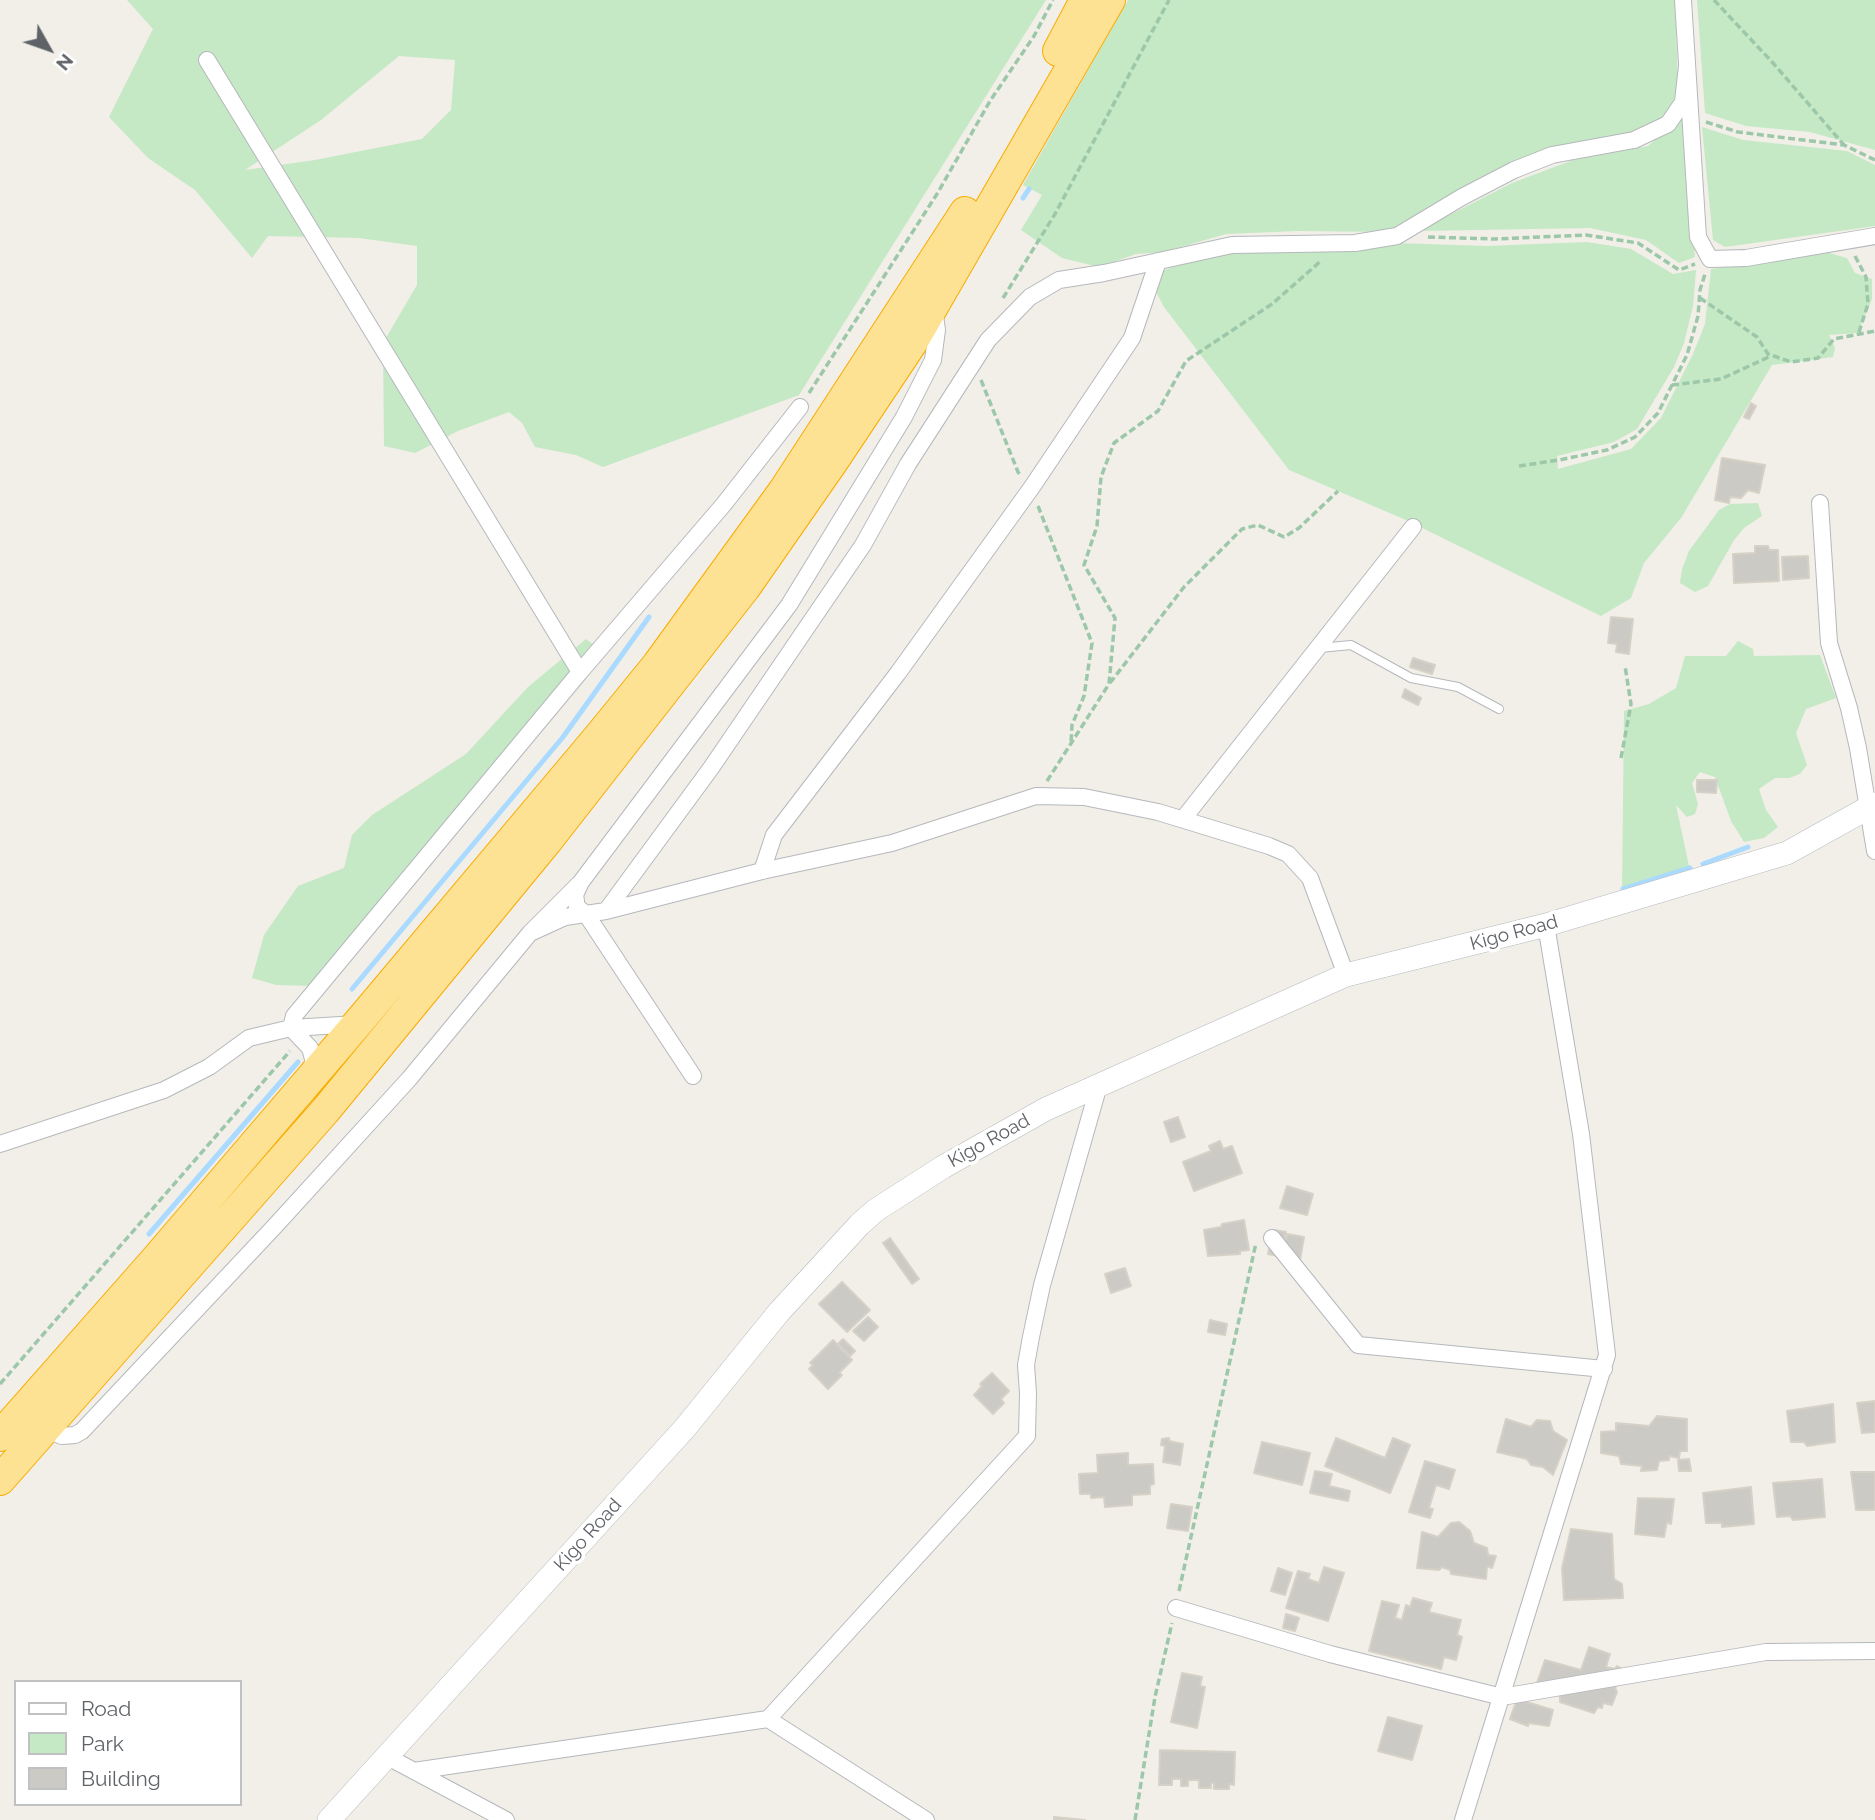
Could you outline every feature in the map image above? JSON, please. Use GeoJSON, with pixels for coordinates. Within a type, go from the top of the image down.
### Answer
{"type":"FeatureCollection","features":[{"type":"Feature","properties":{"kind":"highway"},"geometry":{"type":"LineString","coordinates":[[0,1436],[357,1024],[649,675],[784,490],[960,222],[1085,0]]}},
{"type":"Feature","properties":{"kind":"highway"},"geometry":{"type":"LineString","coordinates":[[0,1480],[324,1111],[556,830],[745,588],[912,342],[1110,0]]}},
{"type":"Feature","properties":{"kind":"street"},"geometry":{"type":"LineString","coordinates":[[1683,0],[1698,237],[1710,259],[1746,258],[1875,236]]}},
{"type":"Feature","properties":{"kind":"street"},"geometry":{"type":"LineString","coordinates":[[207,60],[580,672]]}},
{"type":"Feature","properties":{"kind":"street"},"geometry":{"type":"LineString","coordinates":[[606,911],[711,768],[863,545],[908,464],[988,340],[1030,297],[1059,280],[1232,245],[1355,243],[1397,236],[1514,170],[1552,155],[1634,140],[1668,124],[1683,102],[1687,66]]}},
{"type":"Feature","properties":{"kind":"street"},"geometry":{"type":"LineString","coordinates":[[762,871],[774,835],[898,673],[1032,487],[1132,338],[1158,261]]}},
{"type":"Feature","properties":{"kind":"street"},"geometry":{"type":"LineString","coordinates":[[45,1429],[62,1436],[75,1435],[82,1430],[275,1226],[409,1079],[530,933],[580,882],[789,605],[890,440],[933,360],[937,330],[934,306]]}},
{"type":"Feature","properties":{"kind":"street"},"geometry":{"type":"LineString","coordinates":[[312,1076],[313,1059],[310,1048],[296,1034],[294,1016],[580,672],[724,504],[800,407]]}},
{"type":"Feature","properties":{"kind":"street"},"geometry":{"type":"LineString","coordinates":[[1819,503],[1829,643],[1849,708],[1872,806],[1875,851]]}},
{"type":"Feature","properties":{"kind":"street"},"geometry":{"type":"LineString","coordinates":[[1183,819],[1413,527]]}},
{"type":"Feature","properties":{"kind":"street"},"geometry":{"type":"LineString","coordinates":[[530,933],[565,917],[606,911],[762,871],[892,843],[1037,796],[1084,797],[1183,819],[1287,854],[1310,878],[1346,975]]}},
{"type":"Feature","properties":{"kind":"street","name":"Kigo Road"},"geometry":{"type":"LineString","coordinates":[[329,1820],[685,1428],[779,1312],[876,1210],[943,1167],[1046,1109],[1346,975],[1546,925],[1787,853],[1872,806]]}},
{"type":"Feature","properties":{"kind":"street"},"geometry":{"type":"LineString","coordinates":[[580,882],[575,895],[577,907],[586,914],[693,1076]]}},
{"type":"Feature","properties":{"kind":"street"},"geometry":{"type":"LineString","coordinates":[[1463,1820],[1607,1355],[1581,1134],[1546,925]]}},
{"type":"Feature","properties":{"kind":"street"},"geometry":{"type":"LineString","coordinates":[[0,1144],[164,1090],[209,1067],[249,1038],[357,1024]]}},
{"type":"Feature","properties":{"kind":"street"},"geometry":{"type":"LineString","coordinates":[[414,1771],[768,1719],[1027,1436],[1026,1365],[1031,1338],[1042,1285],[1099,1085]]}},
{"type":"Feature","properties":{"kind":"street"},"geometry":{"type":"LineString","coordinates":[[1264,1240],[1358,1345],[1604,1369]]}},
{"type":"Feature","properties":{"kind":"street"},"geometry":{"type":"LineString","coordinates":[[1176,1608],[1330,1654],[1502,1696],[1766,1653],[1875,1651]]}},
{"type":"Feature","properties":{"kind":"street"},"geometry":{"type":"LineString","coordinates":[[768,1719],[926,1820]]}},
{"type":"Feature","properties":{"kind":"street"},"geometry":{"type":"LineString","coordinates":[[386,1756],[506,1820]]}},
{"type":"Feature","properties":{"kind":"lane"},"geometry":{"type":"LineString","coordinates":[[1317,648],[1351,645],[1411,678],[1458,687],[1499,709]]}},
{"type":"Feature","properties":{"kind":"path"},"geometry":{"type":"LineString","coordinates":[[800,407],[936,194],[990,101],[1034,36],[1053,0]]}},
{"type":"Feature","properties":{"kind":"path"},"geometry":{"type":"LineString","coordinates":[[997,307],[1055,214],[1169,0]]}},
{"type":"Feature","properties":{"kind":"path"},"geometry":{"type":"LineString","coordinates":[[1714,0],[1844,145]]}},
{"type":"Feature","properties":{"kind":"path"},"geometry":{"type":"LineString","coordinates":[[1690,117],[1738,132],[1844,145],[1875,160]]}},
{"type":"Feature","properties":{"kind":"path"},"geometry":{"type":"LineString","coordinates":[[1397,236],[1495,239],[1586,235],[1637,243],[1679,270],[1710,259]]}},
{"type":"Feature","properties":{"kind":"path"},"geometry":{"type":"LineString","coordinates":[[1109,684],[1115,618],[1084,565],[1097,526],[1101,477],[1114,443],[1157,411],[1186,361],[1272,304],[1342,243]]}},
{"type":"Feature","properties":{"kind":"path"},"geometry":{"type":"LineString","coordinates":[[1833,243],[1854,254],[1866,277],[1868,304],[1858,333]]}},
{"type":"Feature","properties":{"kind":"path"},"geometry":{"type":"LineString","coordinates":[[1519,466],[1607,450],[1635,438],[1658,413],[1687,355],[1710,259]]}},
{"type":"Feature","properties":{"kind":"path"},"geometry":{"type":"LineString","coordinates":[[1699,298],[1757,337],[1768,354],[1791,362],[1818,358],[1834,339],[1875,331]]}},
{"type":"Feature","properties":{"kind":"path"},"geometry":{"type":"LineString","coordinates":[[1672,385],[1721,379],[1772,355]]}},
{"type":"Feature","properties":{"kind":"path"},"geometry":{"type":"LineString","coordinates":[[974,362],[1018,472],[1032,487],[1092,643],[1084,696],[1072,725],[1071,743]]}},
{"type":"Feature","properties":{"kind":"path"},"geometry":{"type":"LineString","coordinates":[[1037,796],[1109,684],[1184,587],[1242,529],[1258,525],[1284,537],[1299,528],[1338,491]]}},
{"type":"Feature","properties":{"kind":"path"},"geometry":{"type":"LineString","coordinates":[[1620,758],[1631,704],[1625,666]]}},
{"type":"Feature","properties":{"kind":"path"},"geometry":{"type":"LineString","coordinates":[[0,1384],[296,1034]]}},
{"type":"Feature","properties":{"kind":"path"},"geometry":{"type":"LineString","coordinates":[[1135,1820],[1156,1697],[1264,1240]]}},
{"type":"Feature","properties":{"kind":"green space"},"geometry":{"type":"Polygon","coordinates":[[[127,0],[1046,0],[799,395],[603,467],[576,455],[535,447],[522,423],[509,412],[458,431],[415,453],[384,446],[383,343],[417,285],[417,246],[359,238],[268,236],[252,258],[195,190],[148,158],[109,117],[153,29],[127,0]],[[399,56],[321,120],[245,170],[315,160],[422,139],[451,110],[455,60],[399,56]]]}},
{"type":"Feature","properties":{"kind":"green space"},"geometry":{"type":"Polygon","coordinates":[[[1128,0],[1675,0],[1678,84],[1675,103],[1667,115],[1633,135],[1541,151],[1392,232],[1297,231],[1226,234],[1163,252],[1136,254],[1099,267],[1062,258],[1021,230],[1042,195],[1023,185],[1128,0]]]}},
{"type":"Feature","properties":{"kind":"green space"},"geometry":{"type":"Polygon","coordinates":[[[1697,0],[1875,0],[1875,150],[1810,132],[1746,126],[1705,113],[1697,0]]]}},
{"type":"Feature","properties":{"kind":"green space"},"geometry":{"type":"Polygon","coordinates":[[[1682,116],[1695,257],[1679,263],[1646,240],[1590,228],[1418,231],[1512,183],[1573,160],[1648,146],[1682,116]]]}},
{"type":"Feature","properties":{"kind":"green space"},"geometry":{"type":"Polygon","coordinates":[[[1702,127],[1743,140],[1847,151],[1875,165],[1875,226],[1725,247],[1713,240],[1702,127]]]}},
{"type":"Feature","properties":{"kind":"green space"},"geometry":{"type":"Polygon","coordinates":[[[1587,242],[1631,249],[1673,274],[1696,270],[1693,306],[1684,343],[1674,367],[1637,429],[1614,442],[1557,456],[1558,469],[1631,449],[1661,418],[1705,324],[1711,269],[1829,253],[1847,258],[1855,273],[1872,279],[1872,299],[1858,333],[1829,335],[1835,348],[1833,357],[1772,365],[1681,518],[1644,563],[1631,598],[1601,616],[1406,520],[1289,470],[1164,307],[1154,288],[1161,271],[1222,251],[1395,243],[1486,246],[1587,242]]]}},
{"type":"Feature","properties":{"kind":"green space"},"geometry":{"type":"Polygon","coordinates":[[[1758,503],[1762,516],[1744,528],[1734,540],[1708,586],[1695,592],[1680,583],[1689,551],[1719,510],[1730,504],[1758,503]]]}},
{"type":"Feature","properties":{"kind":"green space"},"geometry":{"type":"Polygon","coordinates":[[[586,639],[598,648],[314,986],[276,985],[252,978],[264,935],[298,886],[344,868],[352,835],[372,815],[466,754],[528,687],[586,639]]]}},
{"type":"Feature","properties":{"kind":"green space"},"geometry":{"type":"Polygon","coordinates":[[[1738,641],[1753,649],[1754,656],[1820,655],[1836,698],[1806,709],[1796,733],[1807,765],[1800,774],[1789,778],[1775,778],[1759,789],[1766,810],[1778,827],[1764,838],[1744,842],[1731,821],[1715,777],[1700,772],[1692,783],[1698,804],[1695,814],[1687,817],[1676,805],[1690,871],[1622,893],[1624,711],[1649,704],[1676,688],[1685,656],[1726,656],[1738,641]]]}},
{"type":"Feature","properties":{"kind":"building"},"geometry":{"type":"Polygon","coordinates":[[[1751,403],[1756,406],[1749,419],[1744,417],[1751,403]]]}},
{"type":"Feature","properties":{"kind":"building"},"geometry":{"type":"Polygon","coordinates":[[[1722,458],[1765,465],[1759,493],[1748,490],[1741,498],[1730,497],[1729,503],[1715,500],[1722,458]]]}},
{"type":"Feature","properties":{"kind":"building"},"geometry":{"type":"Polygon","coordinates":[[[1755,546],[1768,546],[1769,550],[1778,550],[1779,581],[1734,583],[1733,554],[1755,553],[1755,546]]]}},
{"type":"Feature","properties":{"kind":"building"},"geometry":{"type":"Polygon","coordinates":[[[1808,556],[1809,578],[1783,580],[1782,557],[1808,556]]]}},
{"type":"Feature","properties":{"kind":"building"},"geometry":{"type":"Polygon","coordinates":[[[1611,617],[1633,619],[1629,654],[1616,652],[1617,644],[1608,643],[1611,617]]]}},
{"type":"Feature","properties":{"kind":"building"},"geometry":{"type":"Polygon","coordinates":[[[1413,658],[1435,665],[1432,674],[1410,667],[1413,658]]]}},
{"type":"Feature","properties":{"kind":"building"},"geometry":{"type":"Polygon","coordinates":[[[1405,689],[1421,698],[1418,705],[1402,697],[1405,689]]]}},
{"type":"Feature","properties":{"kind":"building"},"geometry":{"type":"Polygon","coordinates":[[[1697,780],[1717,780],[1716,793],[1697,792],[1697,780]]]}},
{"type":"Feature","properties":{"kind":"building"},"geometry":{"type":"Polygon","coordinates":[[[1178,1117],[1185,1137],[1171,1142],[1164,1122],[1178,1117]]]}},
{"type":"Feature","properties":{"kind":"building"},"geometry":{"type":"Polygon","coordinates":[[[1220,1141],[1223,1149],[1232,1146],[1242,1173],[1194,1191],[1183,1162],[1211,1151],[1209,1146],[1220,1141]]]}},
{"type":"Feature","properties":{"kind":"building"},"geometry":{"type":"Polygon","coordinates":[[[1287,1186],[1313,1194],[1307,1215],[1280,1208],[1287,1186]]]}},
{"type":"Feature","properties":{"kind":"building"},"geometry":{"type":"Polygon","coordinates":[[[1244,1220],[1249,1250],[1240,1251],[1240,1254],[1208,1256],[1204,1230],[1244,1220]]]}},
{"type":"Feature","properties":{"kind":"building"},"geometry":{"type":"Polygon","coordinates":[[[1274,1230],[1286,1232],[1284,1240],[1272,1238],[1274,1230]]]}},
{"type":"Feature","properties":{"kind":"building"},"geometry":{"type":"Polygon","coordinates":[[[1287,1234],[1304,1237],[1300,1260],[1268,1254],[1271,1239],[1285,1242],[1287,1234]]]}},
{"type":"Feature","properties":{"kind":"building"},"geometry":{"type":"Polygon","coordinates":[[[890,1238],[919,1279],[912,1284],[883,1243],[890,1238]]]}},
{"type":"Feature","properties":{"kind":"building"},"geometry":{"type":"Polygon","coordinates":[[[1125,1268],[1131,1286],[1111,1293],[1105,1274],[1125,1268]]]}},
{"type":"Feature","properties":{"kind":"building"},"geometry":{"type":"Polygon","coordinates":[[[842,1282],[870,1310],[847,1332],[819,1304],[842,1282]]]}},
{"type":"Feature","properties":{"kind":"building"},"geometry":{"type":"Polygon","coordinates":[[[868,1317],[878,1327],[864,1341],[853,1331],[868,1317]]]}},
{"type":"Feature","properties":{"kind":"building"},"geometry":{"type":"Polygon","coordinates":[[[1210,1320],[1227,1324],[1225,1335],[1208,1332],[1210,1320]]]}},
{"type":"Feature","properties":{"kind":"building"},"geometry":{"type":"Polygon","coordinates":[[[843,1339],[855,1351],[850,1356],[838,1344],[843,1339]]]}},
{"type":"Feature","properties":{"kind":"building"},"geometry":{"type":"Polygon","coordinates":[[[833,1340],[852,1360],[828,1389],[809,1369],[813,1365],[810,1363],[833,1340]]]}},
{"type":"Feature","properties":{"kind":"building"},"geometry":{"type":"Polygon","coordinates":[[[992,1373],[1009,1391],[1001,1399],[1004,1403],[993,1414],[974,1395],[982,1386],[980,1384],[992,1373]]]}},
{"type":"Feature","properties":{"kind":"building"},"geometry":{"type":"Polygon","coordinates":[[[1875,1401],[1875,1432],[1862,1433],[1857,1403],[1875,1401]]]}},
{"type":"Feature","properties":{"kind":"building"},"geometry":{"type":"Polygon","coordinates":[[[1833,1404],[1835,1442],[1807,1446],[1804,1442],[1791,1442],[1787,1411],[1833,1404]]]}},
{"type":"Feature","properties":{"kind":"building"},"geometry":{"type":"Polygon","coordinates":[[[1657,1416],[1687,1419],[1687,1451],[1680,1451],[1679,1458],[1669,1456],[1669,1460],[1659,1461],[1657,1470],[1641,1471],[1642,1466],[1621,1464],[1619,1456],[1601,1453],[1601,1432],[1616,1431],[1616,1423],[1649,1426],[1657,1416]]]}},
{"type":"Feature","properties":{"kind":"building"},"geometry":{"type":"Polygon","coordinates":[[[1506,1419],[1531,1427],[1537,1420],[1550,1421],[1553,1431],[1567,1440],[1553,1475],[1543,1467],[1531,1465],[1527,1459],[1497,1452],[1506,1419]]]}},
{"type":"Feature","properties":{"kind":"building"},"geometry":{"type":"Polygon","coordinates":[[[1169,1438],[1169,1441],[1183,1444],[1180,1465],[1163,1462],[1165,1446],[1161,1445],[1162,1439],[1169,1438]]]}},
{"type":"Feature","properties":{"kind":"building"},"geometry":{"type":"Polygon","coordinates":[[[1336,1438],[1385,1458],[1393,1438],[1410,1445],[1390,1493],[1325,1466],[1336,1438]]]}},
{"type":"Feature","properties":{"kind":"building"},"geometry":{"type":"Polygon","coordinates":[[[1262,1442],[1310,1453],[1302,1485],[1254,1473],[1262,1442]]]}},
{"type":"Feature","properties":{"kind":"building"},"geometry":{"type":"Polygon","coordinates":[[[1128,1453],[1128,1465],[1153,1464],[1154,1484],[1150,1485],[1150,1494],[1132,1495],[1132,1505],[1105,1507],[1104,1497],[1091,1498],[1091,1494],[1080,1494],[1079,1474],[1098,1473],[1097,1455],[1128,1453]]]}},
{"type":"Feature","properties":{"kind":"building"},"geometry":{"type":"Polygon","coordinates":[[[1689,1459],[1691,1471],[1679,1471],[1678,1460],[1689,1459]]]}},
{"type":"Feature","properties":{"kind":"building"},"geometry":{"type":"Polygon","coordinates":[[[1425,1461],[1455,1470],[1449,1489],[1436,1485],[1429,1508],[1433,1509],[1430,1518],[1409,1512],[1425,1461]]]}},
{"type":"Feature","properties":{"kind":"building"},"geometry":{"type":"Polygon","coordinates":[[[1315,1471],[1332,1474],[1329,1486],[1350,1491],[1348,1501],[1310,1493],[1315,1471]]]}},
{"type":"Feature","properties":{"kind":"building"},"geometry":{"type":"Polygon","coordinates":[[[1851,1472],[1875,1472],[1875,1510],[1856,1510],[1851,1472]]]}},
{"type":"Feature","properties":{"kind":"building"},"geometry":{"type":"Polygon","coordinates":[[[1822,1479],[1825,1517],[1793,1520],[1790,1516],[1777,1517],[1773,1483],[1822,1479]]]}},
{"type":"Feature","properties":{"kind":"building"},"geometry":{"type":"Polygon","coordinates":[[[1751,1487],[1754,1524],[1722,1527],[1722,1523],[1706,1523],[1703,1493],[1751,1487]]]}},
{"type":"Feature","properties":{"kind":"building"},"geometry":{"type":"Polygon","coordinates":[[[1638,1498],[1674,1499],[1671,1524],[1667,1522],[1664,1537],[1635,1534],[1638,1498]]]}},
{"type":"Feature","properties":{"kind":"building"},"geometry":{"type":"Polygon","coordinates":[[[1171,1504],[1192,1507],[1188,1531],[1167,1528],[1171,1504]]]}},
{"type":"Feature","properties":{"kind":"building"},"geometry":{"type":"Polygon","coordinates":[[[1459,1522],[1470,1531],[1474,1543],[1487,1548],[1488,1555],[1496,1556],[1492,1568],[1487,1566],[1486,1579],[1451,1574],[1450,1570],[1442,1567],[1439,1570],[1417,1568],[1422,1532],[1438,1537],[1451,1523],[1459,1522]]]}},
{"type":"Feature","properties":{"kind":"building"},"geometry":{"type":"Polygon","coordinates":[[[1571,1529],[1612,1534],[1614,1579],[1622,1584],[1623,1598],[1564,1600],[1562,1568],[1571,1529]]]}},
{"type":"Feature","properties":{"kind":"building"},"geometry":{"type":"Polygon","coordinates":[[[1324,1567],[1344,1573],[1328,1621],[1286,1608],[1298,1571],[1310,1574],[1308,1579],[1319,1583],[1324,1567]]]}},
{"type":"Feature","properties":{"kind":"building"},"geometry":{"type":"Polygon","coordinates":[[[1278,1568],[1292,1573],[1285,1595],[1271,1591],[1278,1568]]]}},
{"type":"Feature","properties":{"kind":"building"},"geometry":{"type":"Polygon","coordinates":[[[1413,1598],[1432,1603],[1429,1612],[1461,1620],[1457,1635],[1462,1637],[1456,1660],[1444,1657],[1441,1669],[1369,1651],[1382,1601],[1399,1605],[1395,1618],[1402,1620],[1406,1605],[1410,1607],[1413,1598]]]}},
{"type":"Feature","properties":{"kind":"building"},"geometry":{"type":"Polygon","coordinates":[[[1286,1614],[1299,1618],[1295,1631],[1283,1628],[1286,1614]]]}},
{"type":"Feature","properties":{"kind":"building"},"geometry":{"type":"Polygon","coordinates":[[[1589,1647],[1610,1654],[1606,1667],[1615,1669],[1617,1666],[1624,1670],[1615,1688],[1617,1692],[1612,1705],[1603,1703],[1602,1708],[1598,1707],[1594,1713],[1560,1702],[1560,1696],[1552,1692],[1554,1688],[1537,1683],[1545,1660],[1581,1670],[1589,1647]]]}},
{"type":"Feature","properties":{"kind":"building"},"geometry":{"type":"Polygon","coordinates":[[[1182,1673],[1202,1677],[1200,1686],[1205,1687],[1197,1728],[1171,1722],[1182,1673]]]}},
{"type":"Feature","properties":{"kind":"building"},"geometry":{"type":"Polygon","coordinates":[[[1517,1699],[1553,1710],[1549,1726],[1529,1723],[1528,1726],[1510,1719],[1517,1699]]]}},
{"type":"Feature","properties":{"kind":"building"},"geometry":{"type":"Polygon","coordinates":[[[1388,1717],[1422,1726],[1412,1760],[1378,1751],[1388,1717]]]}},
{"type":"Feature","properties":{"kind":"building"},"geometry":{"type":"Polygon","coordinates":[[[1160,1750],[1235,1752],[1234,1785],[1229,1784],[1229,1789],[1214,1789],[1214,1783],[1211,1783],[1211,1788],[1199,1788],[1199,1780],[1188,1780],[1188,1786],[1181,1786],[1181,1779],[1172,1779],[1172,1785],[1159,1785],[1160,1750]]]}},
{"type":"Feature","properties":{"kind":"building"},"geometry":{"type":"Polygon","coordinates":[[[1054,1817],[1085,1820],[1054,1820],[1054,1817]]]}},
{"type":"Feature","properties":{"kind":"waterway"},"geometry":{"type":"LineString","coordinates":[[1023,198],[1029,189]]}},
{"type":"Feature","properties":{"kind":"waterway"},"geometry":{"type":"LineString","coordinates":[[352,989],[563,737],[649,617]]}},
{"type":"Feature","properties":{"kind":"waterway"},"geometry":{"type":"LineString","coordinates":[[1703,864],[1748,847]]}},
{"type":"Feature","properties":{"kind":"waterway"},"geometry":{"type":"LineString","coordinates":[[1623,889],[1690,868]]}},
{"type":"Feature","properties":{"kind":"waterway"},"geometry":{"type":"LineString","coordinates":[[149,1234],[298,1062]]}}]}
